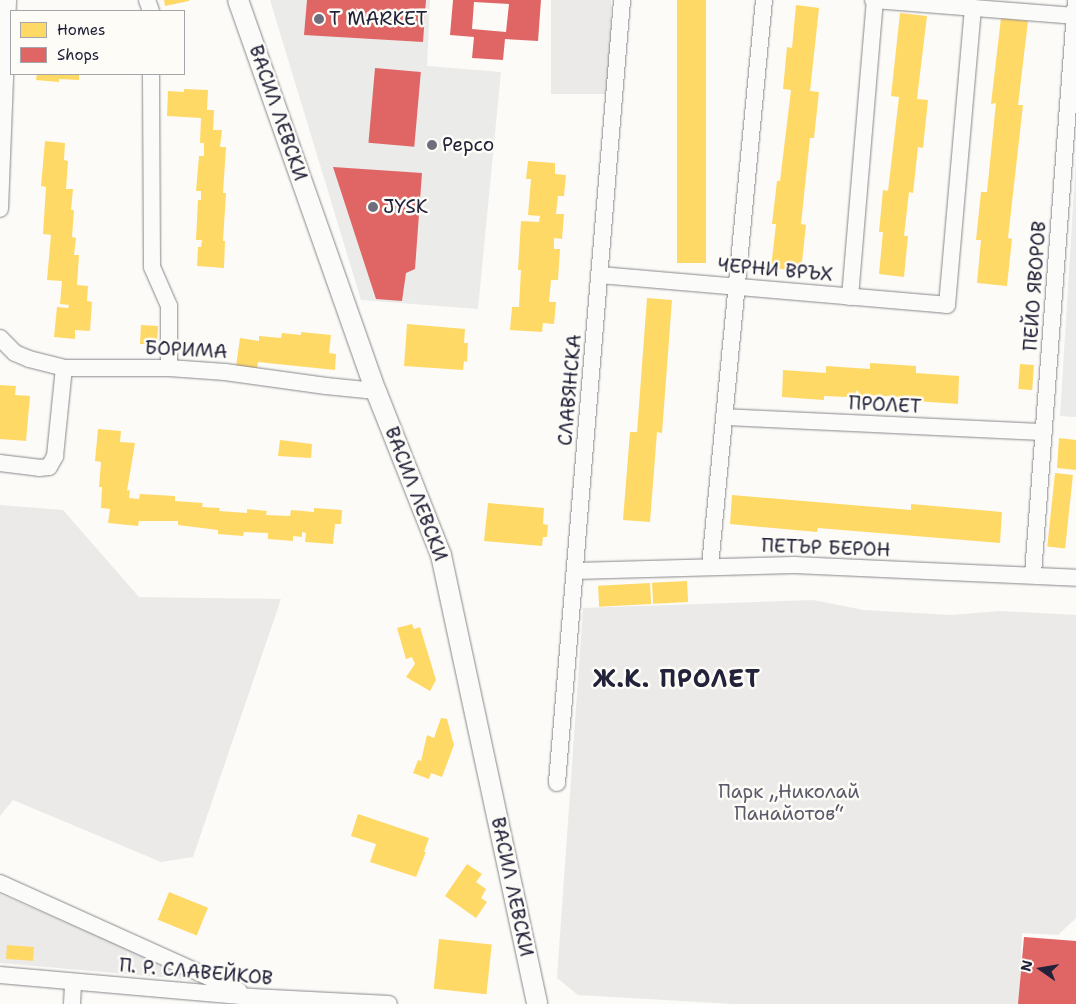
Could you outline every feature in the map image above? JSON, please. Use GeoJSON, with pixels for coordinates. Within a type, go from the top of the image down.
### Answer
{"type":"FeatureCollection","features":[{"type":"Feature","properties":{"kind":"street","name":"ВАСИЛ ЛЕВСКИ"},"geometry":{"type":"LineString","coordinates":[[238,0],[376,391],[441,555],[537,1004]]}},
{"type":"Feature","properties":{"kind":"street","name":"СЛАВЯНСКА"},"geometry":{"type":"LineString","coordinates":[[557,783],[622,0]]}},
{"type":"Feature","properties":{"kind":"street"},"geometry":{"type":"LineString","coordinates":[[710,566],[764,0]]}},
{"type":"Feature","properties":{"kind":"street"},"geometry":{"type":"LineString","coordinates":[[850,296],[874,0],[973,8],[1075,8]]}},
{"type":"Feature","properties":{"kind":"street"},"geometry":{"type":"LineString","coordinates":[[0,209],[5,8]]}},
{"type":"Feature","properties":{"kind":"street","name":"ЧЕРНИ ВРЪХ"},"geometry":{"type":"LineString","coordinates":[[600,275],[947,305],[973,8]]}},
{"type":"Feature","properties":{"kind":"street","name":"ПЕЙО ЯВОРОВ"},"geometry":{"type":"LineString","coordinates":[[1033,574],[1075,8]]}},
{"type":"Feature","properties":{"kind":"street"},"geometry":{"type":"LineString","coordinates":[[151,75],[152,267],[169,306],[169,368]]}},
{"type":"Feature","properties":{"kind":"street","name":"БОРИМА"},"geometry":{"type":"LineString","coordinates":[[0,338],[15,353],[29,359],[64,368],[169,368],[225,372],[376,391]]}},
{"type":"Feature","properties":{"kind":"street"},"geometry":{"type":"LineString","coordinates":[[0,463],[39,468],[49,467],[55,456],[64,368]]}},
{"type":"Feature","properties":{"kind":"street","name":"ПРОЛЕТ"},"geometry":{"type":"LineString","coordinates":[[724,417],[1044,432]]}},
{"type":"Feature","properties":{"kind":"street","name":"ПЕТЪР БЕРОН"},"geometry":{"type":"LineString","coordinates":[[575,571],[794,565],[1033,574],[1076,578]]}},
{"type":"Feature","properties":{"kind":"street"},"geometry":{"type":"LineString","coordinates":[[0,883],[252,997]]}},
{"type":"Feature","properties":{"kind":"street","name":"П. Р. СЛАВЕЙКОВ"},"geometry":{"type":"LineString","coordinates":[[0,975],[252,997],[389,1004]]}},
{"type":"Feature","properties":{"kind":"street"},"geometry":{"type":"LineString","coordinates":[[72,1004],[73,982]]}},
{"type":"Feature","properties":{"kind":"shaded area"},"geometry":{"type":"Polygon","coordinates":[[[270,0],[430,0],[427,66],[501,72],[478,309],[361,300],[270,0]]]}},
{"type":"Feature","properties":{"kind":"shaded area"},"geometry":{"type":"Polygon","coordinates":[[[1076,158],[1076,417],[1060,416],[1076,158]]]}},
{"type":"Feature","properties":{"kind":"green space"},"geometry":{"type":"Polygon","coordinates":[[[551,0],[611,0],[611,94],[551,94],[551,0]]]}},
{"type":"Feature","properties":{"kind":"green space"},"geometry":{"type":"Polygon","coordinates":[[[0,505],[63,510],[139,597],[281,599],[193,857],[161,862],[13,800],[0,816],[0,505]]]}},
{"type":"Feature","properties":{"kind":"green space","name":"Парк „Николай Панайотов“"},"geometry":{"type":"Polygon","coordinates":[[[813,600],[864,610],[951,615],[1000,611],[1076,615],[1076,918],[1058,935],[1022,933],[1019,1004],[734,1004],[578,995],[557,978],[583,608],[813,600]]]}},
{"type":"Feature","properties":{"kind":"green space"},"geometry":{"type":"Polygon","coordinates":[[[0,894],[181,972],[183,979],[0,963],[0,894]]]}},
{"type":"Feature","properties":{"kind":"building: Homes"},"geometry":{"type":"Polygon","coordinates":[[[164,0],[189,0],[189,1],[165,6],[164,0]]]}},
{"type":"Feature","properties":{"kind":"building: Homes"},"geometry":{"type":"Polygon","coordinates":[[[677,0],[706,0],[706,263],[677,263],[677,0]]]}},
{"type":"Feature","properties":{"kind":"building: Homes"},"geometry":{"type":"Polygon","coordinates":[[[796,5],[819,8],[810,91],[819,92],[814,138],[810,138],[801,224],[806,225],[801,271],[771,268],[776,224],[772,224],[777,181],[780,181],[791,90],[783,89],[787,47],[792,48],[796,5]]]}},
{"type":"Feature","properties":{"kind":"building: Homes"},"geometry":{"type":"Polygon","coordinates":[[[900,13],[927,16],[917,99],[928,100],[923,148],[918,147],[913,193],[909,192],[904,236],[908,236],[904,277],[879,274],[883,232],[879,232],[883,190],[888,191],[899,97],[891,96],[900,13]]]}},
{"type":"Feature","properties":{"kind":"building: Homes"},"geometry":{"type":"Polygon","coordinates":[[[1001,18],[1028,21],[1018,105],[1023,105],[1008,238],[1012,239],[1007,286],[977,283],[981,240],[976,240],[981,192],[987,192],[996,103],[991,104],[1001,18]]]}},
{"type":"Feature","properties":{"kind":"building: Homes"},"geometry":{"type":"Polygon","coordinates":[[[37,75],[79,75],[79,80],[59,79],[59,82],[36,80],[37,75]]]}},
{"type":"Feature","properties":{"kind":"building: Homes"},"geometry":{"type":"Polygon","coordinates":[[[184,89],[208,90],[207,110],[214,110],[213,130],[222,130],[220,147],[226,147],[223,193],[226,193],[223,241],[225,241],[224,268],[197,266],[198,247],[201,247],[202,240],[196,240],[198,200],[201,200],[201,191],[196,191],[199,156],[204,156],[204,143],[200,143],[201,118],[167,116],[168,91],[184,92],[184,89]]]}},
{"type":"Feature","properties":{"kind":"building: Homes"},"geometry":{"type":"Polygon","coordinates":[[[45,141],[65,143],[64,160],[68,161],[66,189],[73,189],[71,210],[74,210],[72,237],[76,238],[74,255],[79,255],[77,285],[88,286],[87,301],[92,302],[90,331],[75,330],[75,339],[54,337],[57,307],[68,308],[69,305],[60,304],[62,281],[47,280],[51,235],[43,234],[46,187],[41,186],[45,141]]]}},
{"type":"Feature","properties":{"kind":"building: Homes"},"geometry":{"type":"Polygon","coordinates":[[[528,161],[555,163],[555,174],[566,175],[564,196],[558,196],[556,214],[564,214],[562,239],[554,238],[554,249],[560,249],[558,280],[551,280],[549,302],[556,302],[554,324],[543,323],[542,332],[510,330],[512,307],[519,307],[521,270],[518,270],[521,221],[539,222],[540,216],[528,215],[531,179],[526,179],[528,161]]]}},
{"type":"Feature","properties":{"kind":"building: Homes"},"geometry":{"type":"Polygon","coordinates":[[[647,298],[672,300],[662,433],[657,432],[650,522],[623,520],[630,432],[637,432],[647,298]]]}},
{"type":"Feature","properties":{"kind":"building: Homes"},"geometry":{"type":"Polygon","coordinates":[[[407,324],[465,329],[464,343],[468,343],[467,362],[464,361],[463,370],[404,366],[407,324]]]}},
{"type":"Feature","properties":{"kind":"building: Homes"},"geometry":{"type":"Polygon","coordinates":[[[141,325],[158,326],[157,345],[140,344],[141,325]]]}},
{"type":"Feature","properties":{"kind":"building: Homes"},"geometry":{"type":"Polygon","coordinates":[[[301,332],[331,335],[329,353],[336,354],[335,370],[258,362],[257,369],[236,367],[240,338],[259,341],[259,336],[281,338],[282,333],[301,335],[301,332]]]}},
{"type":"Feature","properties":{"kind":"building: Homes"},"geometry":{"type":"Polygon","coordinates":[[[870,363],[916,366],[916,373],[959,376],[958,404],[916,401],[916,398],[868,395],[868,398],[824,396],[824,400],[782,397],[783,370],[826,373],[826,366],[870,369],[870,363]]]}},
{"type":"Feature","properties":{"kind":"building: Homes"},"geometry":{"type":"Polygon","coordinates":[[[1020,364],[1034,365],[1032,390],[1018,389],[1020,364]]]}},
{"type":"Feature","properties":{"kind":"building: Homes"},"geometry":{"type":"Polygon","coordinates":[[[0,385],[16,386],[15,395],[30,396],[26,441],[0,439],[0,385]]]}},
{"type":"Feature","properties":{"kind":"building: Homes"},"geometry":{"type":"Polygon","coordinates":[[[98,429],[121,431],[120,442],[135,443],[127,491],[130,490],[129,498],[139,499],[140,494],[175,496],[175,501],[203,503],[202,507],[220,508],[219,511],[247,513],[247,509],[267,511],[266,515],[290,516],[291,510],[314,512],[314,508],[342,510],[341,524],[335,524],[333,544],[305,542],[306,533],[302,532],[302,537],[293,536],[293,541],[268,539],[268,533],[244,532],[243,536],[218,534],[218,530],[178,525],[178,521],[139,521],[138,526],[108,523],[110,509],[101,508],[102,487],[99,487],[101,462],[95,461],[98,429]]]}},
{"type":"Feature","properties":{"kind":"building: Homes"},"geometry":{"type":"Polygon","coordinates":[[[1059,438],[1076,440],[1076,470],[1057,468],[1059,438]]]}},
{"type":"Feature","properties":{"kind":"building: Homes"},"geometry":{"type":"Polygon","coordinates":[[[280,440],[312,444],[311,458],[278,456],[280,440]]]}},
{"type":"Feature","properties":{"kind":"building: Homes"},"geometry":{"type":"Polygon","coordinates":[[[1055,473],[1073,475],[1065,548],[1047,547],[1055,473]]]}},
{"type":"Feature","properties":{"kind":"building: Homes"},"geometry":{"type":"Polygon","coordinates":[[[732,495],[911,510],[911,504],[1002,512],[1000,543],[818,528],[817,532],[730,524],[732,495]]]}},
{"type":"Feature","properties":{"kind":"building: Homes"},"geometry":{"type":"Polygon","coordinates":[[[488,503],[544,508],[543,524],[548,525],[547,537],[543,537],[542,546],[484,541],[488,503]]]}},
{"type":"Feature","properties":{"kind":"building: Homes"},"geometry":{"type":"Polygon","coordinates":[[[687,581],[688,602],[653,604],[652,583],[687,581]]]}},
{"type":"Feature","properties":{"kind":"building: Homes"},"geometry":{"type":"Polygon","coordinates":[[[650,583],[651,604],[599,607],[598,586],[650,583]]]}},
{"type":"Feature","properties":{"kind":"building: Homes"},"geometry":{"type":"Polygon","coordinates":[[[412,624],[414,629],[420,627],[436,680],[430,691],[406,677],[415,664],[412,657],[406,659],[397,628],[412,624]]]}},
{"type":"Feature","properties":{"kind":"building: Homes"},"geometry":{"type":"Polygon","coordinates":[[[441,718],[447,719],[454,745],[442,777],[431,773],[429,779],[413,773],[418,760],[421,761],[427,735],[434,738],[441,718]]]}},
{"type":"Feature","properties":{"kind":"building: Homes"},"geometry":{"type":"Polygon","coordinates":[[[358,814],[429,838],[424,852],[426,852],[416,877],[370,862],[376,844],[351,836],[358,814]]]}},
{"type":"Feature","properties":{"kind":"building: Homes"},"geometry":{"type":"Polygon","coordinates":[[[467,864],[482,874],[476,882],[486,889],[481,898],[487,902],[476,918],[445,896],[467,864]]]}},
{"type":"Feature","properties":{"kind":"building: Homes"},"geometry":{"type":"Polygon","coordinates":[[[169,892],[208,908],[197,936],[158,920],[169,892]]]}},
{"type":"Feature","properties":{"kind":"building: Homes"},"geometry":{"type":"Polygon","coordinates":[[[439,939],[492,945],[486,994],[434,989],[439,939]]]}},
{"type":"Feature","properties":{"kind":"building: Homes"},"geometry":{"type":"Polygon","coordinates":[[[7,945],[34,947],[33,961],[6,959],[7,945]]]}},
{"type":"Feature","properties":{"kind":"building: Shops"},"geometry":{"type":"Polygon","coordinates":[[[307,0],[426,0],[423,42],[304,35],[307,0]]]}},
{"type":"Feature","properties":{"kind":"building: Shops"},"geometry":{"type":"Polygon","coordinates":[[[453,0],[541,0],[538,41],[505,39],[503,60],[472,58],[474,37],[450,35],[453,0]],[[474,2],[472,29],[506,32],[509,4],[474,2]]]}},
{"type":"Feature","properties":{"kind":"building: Shops"},"geometry":{"type":"Polygon","coordinates":[[[375,68],[421,72],[414,147],[368,143],[375,68]]]}},
{"type":"Feature","properties":{"kind":"building: Shops"},"geometry":{"type":"Polygon","coordinates":[[[333,167],[422,173],[415,269],[406,273],[402,301],[376,299],[333,167]]]}},
{"type":"Feature","properties":{"kind":"building: Shops"},"geometry":{"type":"Polygon","coordinates":[[[1024,937],[1076,941],[1076,1004],[1018,1004],[1024,937]]]}},
{"type":"Feature","properties":{"kind":"place","name":"T MARKET"},"geometry":{"type":"Point","coordinates":[319,19]}},
{"type":"Feature","properties":{"kind":"place","name":"Pepco"},"geometry":{"type":"Point","coordinates":[432,145]}},
{"type":"Feature","properties":{"kind":"place","name":"JYSK"},"geometry":{"type":"Point","coordinates":[373,207]}},
{"type":"Feature","properties":{"kind":"district","name":"Ж.К. ПРОЛЕТ"},"geometry":{"type":"Point","coordinates":[677,680]}}]}
